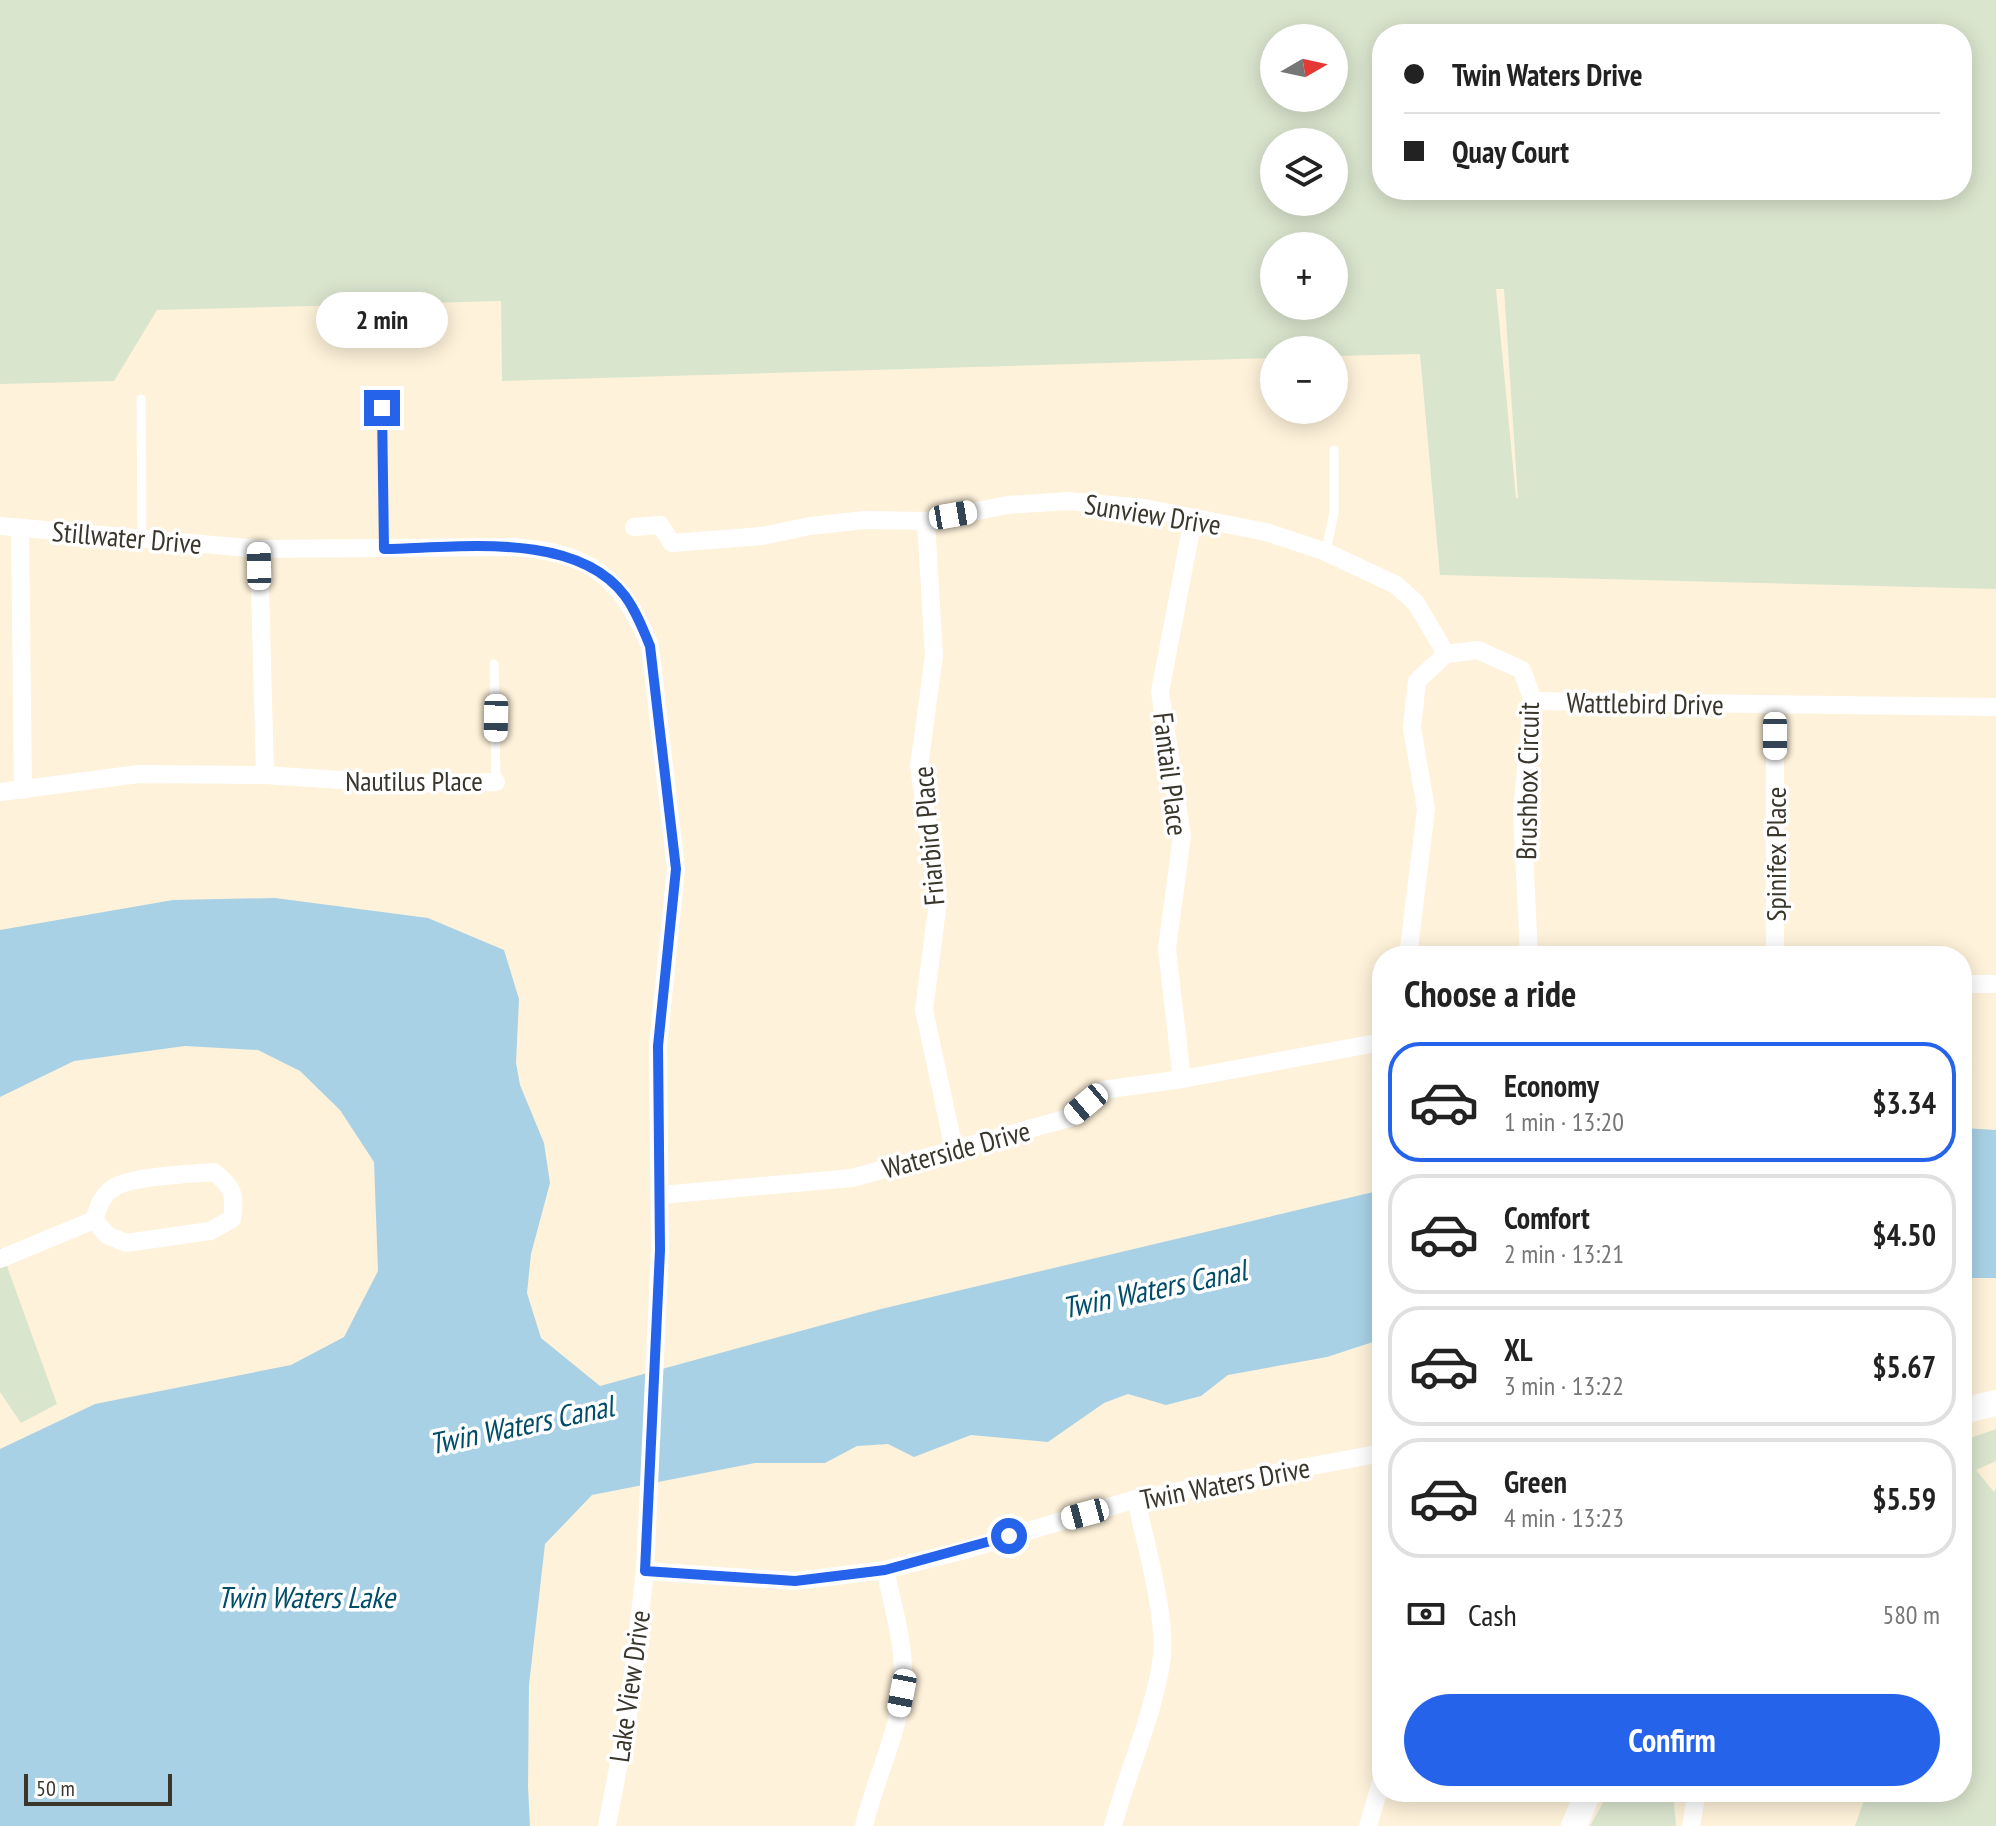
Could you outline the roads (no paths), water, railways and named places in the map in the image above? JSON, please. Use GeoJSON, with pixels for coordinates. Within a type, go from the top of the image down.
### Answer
{"type":"FeatureCollection","features":[{"type":"Feature","properties":{"kind":"street","name":"Sunview Drive"},"geometry":{"type":"LineString","coordinates":[[634,527],[660,525],[672,543],[762,536],[810,526],[865,520],[926,521],[1008,505],[1068,501],[1144,508],[1266,532],[1326,552],[1396,585],[1416,603],[1446,654]]}},
{"type":"Feature","properties":{"kind":"street","name":"Fantail Place"},"geometry":{"type":"LineString","coordinates":[[1182,1079],[1167,949],[1182,836],[1160,692],[1193,519]]}},
{"type":"Feature","properties":{"kind":"street","name":"Friarbird Place"},"geometry":{"type":"LineString","coordinates":[[926,521],[934,656],[919,766],[938,901],[924,1010],[954,1149]]}},
{"type":"Feature","properties":{"kind":"street","name":"Stillwater Drive"},"geometry":{"type":"LineString","coordinates":[[0,526],[259,549],[514,547],[547,550],[574,558],[603,575],[624,594]]}},
{"type":"Feature","properties":{"kind":"street"},"geometry":{"type":"LineString","coordinates":[[20,528],[23,790]]}},
{"type":"Feature","properties":{"kind":"street"},"geometry":{"type":"LineString","coordinates":[[259,549],[265,775]]}},
{"type":"Feature","properties":{"kind":"street","name":"Lake View Drive"},"geometry":{"type":"LineString","coordinates":[[607,1826],[628,1715],[645,1571],[661,1195],[658,1046],[676,869],[650,646],[624,594]]}},
{"type":"Feature","properties":{"kind":"street","name":"Brushbox Circuit"},"geometry":{"type":"LineString","coordinates":[[1446,654],[1478,650],[1522,670],[1533,701],[1522,811],[1529,946]]}},
{"type":"Feature","properties":{"kind":"street"},"geometry":{"type":"LineString","coordinates":[[1409,946],[1426,809],[1412,728],[1417,681],[1446,654]]}},
{"type":"Feature","properties":{"kind":"street","name":"Wattlebird Drive"},"geometry":{"type":"LineString","coordinates":[[1533,701],[1996,707]]}},
{"type":"Feature","properties":{"kind":"street","name":"Spinifex Place"},"geometry":{"type":"LineString","coordinates":[[1775,705],[1775,946]]}},
{"type":"Feature","properties":{"kind":"street","name":"Nautilus Place"},"geometry":{"type":"LineString","coordinates":[[0,792],[139,774],[265,775],[400,784],[496,782]]}},
{"type":"Feature","properties":{"kind":"street"},"geometry":{"type":"LineString","coordinates":[[1972,984],[1996,984]]}},
{"type":"Feature","properties":{"kind":"street","name":"Waterside Drive"},"geometry":{"type":"LineString","coordinates":[[661,1195],[852,1178],[1069,1118],[1103,1090],[1182,1079],[1372,1044]]}},
{"type":"Feature","properties":{"kind":"street"},"geometry":{"type":"LineString","coordinates":[[0,1259],[94,1220],[101,1200],[114,1187],[152,1178],[214,1172],[227,1182],[235,1197],[232,1219],[210,1231],[126,1243],[107,1235],[94,1220]]}},
{"type":"Feature","properties":{"kind":"street"},"geometry":{"type":"LineString","coordinates":[[1972,1409],[1996,1403]]}},
{"type":"Feature","properties":{"kind":"street","name":"Twin Waters Drive"},"geometry":{"type":"LineString","coordinates":[[645,1571],[795,1581],[885,1570],[961,1551],[1136,1499],[1372,1455]]}},
{"type":"Feature","properties":{"kind":"street"},"geometry":{"type":"LineString","coordinates":[[1113,1826],[1162,1654],[1162,1628],[1136,1499]]}},
{"type":"Feature","properties":{"kind":"street"},"geometry":{"type":"LineString","coordinates":[[864,1826],[897,1720],[902,1693],[903,1662],[885,1570]]}},
{"type":"Feature","properties":{"kind":"street"},"geometry":{"type":"LineString","coordinates":[[1368,1826],[1375,1802]]}},
{"type":"Feature","properties":{"kind":"street"},"geometry":{"type":"LineString","coordinates":[[1574,1826],[1584,1802]]}},
{"type":"Feature","properties":{"kind":"street"},"geometry":{"type":"LineString","coordinates":[[1691,1826],[1695,1802]]}},
{"type":"Feature","properties":{"kind":"lane"},"geometry":{"type":"LineString","coordinates":[[141,399],[142,538]]}},
{"type":"Feature","properties":{"kind":"lane"},"geometry":{"type":"LineString","coordinates":[[382,408],[384,549]]}},
{"type":"Feature","properties":{"kind":"lane"},"geometry":{"type":"LineString","coordinates":[[1326,552],[1334,512],[1334,450]]}},
{"type":"Feature","properties":{"kind":"lane","name":"Nautilus Place"},"geometry":{"type":"LineString","coordinates":[[494,664],[496,782]]}},
{"type":"Feature","properties":{"kind":"water","name":"Twin Waters Lake"},"geometry":{"type":"Polygon","coordinates":[[[275,898],[428,918],[504,950],[519,999],[516,1063],[520,1085],[544,1143],[550,1183],[531,1254],[527,1293],[541,1338],[600,1386],[881,1309],[1372,1192],[1372,1342],[1327,1357],[1228,1375],[1201,1396],[1166,1405],[1128,1394],[1104,1403],[1048,1442],[971,1435],[914,1457],[888,1444],[857,1446],[825,1463],[755,1463],[592,1495],[545,1544],[529,1685],[530,1826],[0,1826],[0,1449],[95,1404],[291,1365],[344,1337],[378,1271],[374,1162],[340,1110],[300,1071],[258,1050],[185,1046],[74,1061],[0,1097],[0,930],[173,900],[275,898]]]}},
{"type":"Feature","properties":{"kind":"water"},"geometry":{"type":"Polygon","coordinates":[[[1972,1129],[1996,1130],[1996,1278],[1972,1278],[1972,1129]]]}},
{"type":"Feature","properties":{"kind":"water label","name":"Twin Waters Canal"},"geometry":{"type":"Point","coordinates":[1154,1288]}},
{"type":"Feature","properties":{"kind":"water label","name":"Twin Waters Canal"},"geometry":{"type":"Point","coordinates":[521,1424]}}]}
